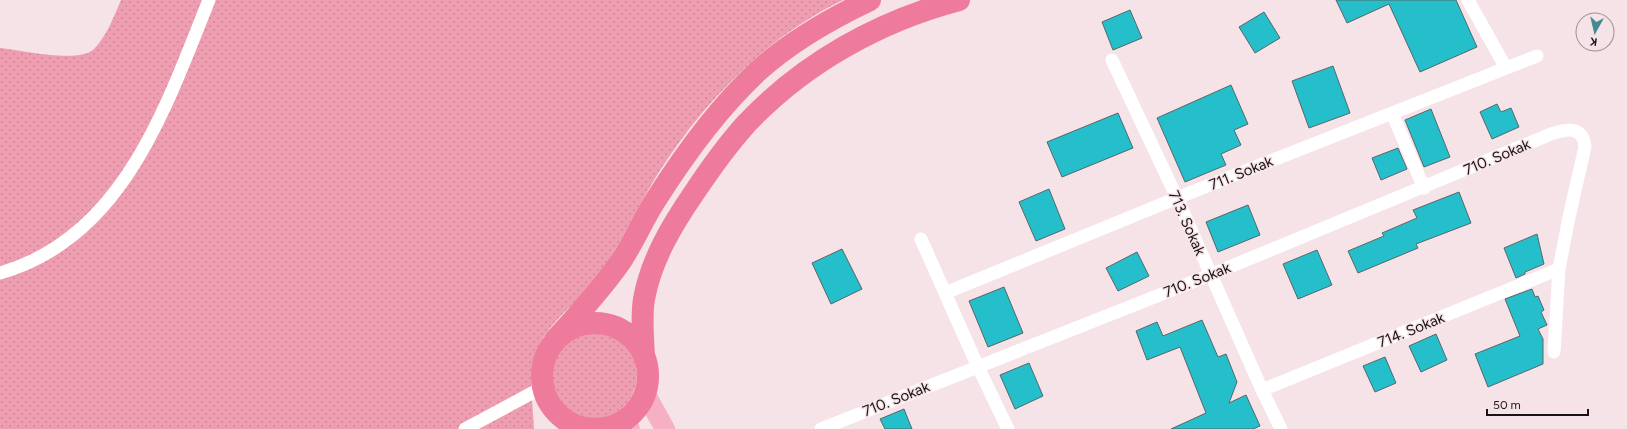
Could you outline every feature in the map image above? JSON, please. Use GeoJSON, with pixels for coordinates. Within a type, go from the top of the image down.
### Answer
{"type":"FeatureCollection","features":[{"type":"Feature","properties":{"kind":"highway"},"geometry":{"type":"LineString","coordinates":[[549,429],[542,370],[546,354],[555,340],[588,304],[619,263],[655,202],[709,124],[758,71],[787,48],[837,16],[870,0]]}},
{"type":"Feature","properties":{"kind":"highway"},"geometry":{"type":"LineString","coordinates":[[545,394],[558,415],[573,424],[589,428],[621,426],[640,404],[648,381],[644,356],[642,319],[644,299],[658,253],[679,214],[748,123],[782,91],[824,58],[884,27],[926,10],[959,0]]}},
{"type":"Feature","properties":{"kind":"highway"},"geometry":{"type":"LineString","coordinates":[[555,340],[565,332],[577,326],[590,323],[604,324],[616,328],[628,335],[637,344],[644,356]]}},
{"type":"Feature","properties":{"kind":"main road"},"geometry":{"type":"LineString","coordinates":[[645,393],[665,429]]}},
{"type":"Feature","properties":{"kind":"street"},"geometry":{"type":"LineString","coordinates":[[0,273],[38,257],[64,242],[88,223],[108,202],[141,154],[156,126],[209,0]]}},
{"type":"Feature","properties":{"kind":"street"},"geometry":{"type":"LineString","coordinates":[[1468,0],[1506,68]]}},
{"type":"Feature","properties":{"kind":"street","name":"711. Sokak"},"geometry":{"type":"LineString","coordinates":[[945,293],[1176,198],[1538,56]]}},
{"type":"Feature","properties":{"kind":"street","name":"713. Sokak"},"geometry":{"type":"LineString","coordinates":[[1112,60],[1281,429]]}},
{"type":"Feature","properties":{"kind":"street"},"geometry":{"type":"LineString","coordinates":[[1392,113],[1424,188]]}},
{"type":"Feature","properties":{"kind":"street","name":"710. Sokak"},"geometry":{"type":"LineString","coordinates":[[821,429],[1210,275],[1424,188],[1551,134],[1562,130],[1572,130],[1582,136],[1585,147],[1559,269]]}},
{"type":"Feature","properties":{"kind":"street"},"geometry":{"type":"LineString","coordinates":[[921,239],[978,367],[1008,429]]}},
{"type":"Feature","properties":{"kind":"street"},"geometry":{"type":"LineString","coordinates":[[1554,352],[1559,269]]}},
{"type":"Feature","properties":{"kind":"street","name":"714. Sokak"},"geometry":{"type":"LineString","coordinates":[[1262,390],[1559,269]]}},
{"type":"Feature","properties":{"kind":"street"},"geometry":{"type":"LineString","coordinates":[[465,429],[545,394]]}},
{"type":"Feature","properties":{"kind":"shaded area"},"geometry":{"type":"Polygon","coordinates":[[[121,0],[843,0],[793,29],[769,47],[726,86],[688,130],[661,168],[600,274],[585,292],[551,327],[538,348],[532,378],[534,429],[0,429],[0,48],[63,56],[87,53],[94,49],[103,38],[121,0]]]}},
{"type":"Feature","properties":{"kind":"shaded area"},"geometry":{"type":"Polygon","coordinates":[[[593,331],[610,334],[624,344],[634,358],[637,375],[634,392],[624,406],[610,416],[593,419],[576,416],[562,406],[552,392],[549,375],[552,358],[562,344],[576,334],[593,331]]]}},
{"type":"Feature","properties":{"kind":"building"},"geometry":{"type":"Polygon","coordinates":[[[1336,0],[1456,0],[1477,47],[1420,72],[1389,4],[1347,23],[1336,0]]]}},
{"type":"Feature","properties":{"kind":"building"},"geometry":{"type":"Polygon","coordinates":[[[1130,10],[1142,38],[1113,50],[1102,22],[1130,10]]]}},
{"type":"Feature","properties":{"kind":"building"},"geometry":{"type":"Polygon","coordinates":[[[1264,12],[1280,38],[1255,53],[1239,27],[1264,12]]]}},
{"type":"Feature","properties":{"kind":"building"},"geometry":{"type":"Polygon","coordinates":[[[1333,66],[1350,113],[1309,128],[1292,81],[1333,66]]]}},
{"type":"Feature","properties":{"kind":"building"},"geometry":{"type":"Polygon","coordinates":[[[1231,85],[1248,124],[1234,130],[1241,145],[1221,154],[1226,165],[1185,182],[1157,118],[1231,85]]]}},
{"type":"Feature","properties":{"kind":"building"},"geometry":{"type":"Polygon","coordinates":[[[1497,104],[1501,112],[1511,108],[1519,127],[1492,139],[1480,112],[1497,104]]]}},
{"type":"Feature","properties":{"kind":"building"},"geometry":{"type":"Polygon","coordinates":[[[1431,109],[1450,157],[1424,167],[1405,120],[1431,109]]]}},
{"type":"Feature","properties":{"kind":"building"},"geometry":{"type":"Polygon","coordinates":[[[1118,113],[1133,148],[1062,177],[1047,142],[1118,113]]]}},
{"type":"Feature","properties":{"kind":"building"},"geometry":{"type":"Polygon","coordinates":[[[1398,148],[1407,169],[1381,180],[1372,158],[1398,148]]]}},
{"type":"Feature","properties":{"kind":"building"},"geometry":{"type":"Polygon","coordinates":[[[1049,189],[1065,229],[1036,241],[1019,202],[1049,189]]]}},
{"type":"Feature","properties":{"kind":"building"},"geometry":{"type":"Polygon","coordinates":[[[1459,192],[1471,223],[1416,244],[1418,248],[1358,273],[1348,251],[1384,236],[1382,233],[1417,218],[1413,210],[1459,192]]]}},
{"type":"Feature","properties":{"kind":"building"},"geometry":{"type":"Polygon","coordinates":[[[1248,205],[1260,235],[1218,252],[1206,222],[1248,205]]]}},
{"type":"Feature","properties":{"kind":"building"},"geometry":{"type":"Polygon","coordinates":[[[1537,234],[1544,264],[1525,272],[1525,274],[1516,278],[1504,248],[1537,234]]]}},
{"type":"Feature","properties":{"kind":"building"},"geometry":{"type":"Polygon","coordinates":[[[842,249],[862,289],[831,304],[812,263],[842,249]]]}},
{"type":"Feature","properties":{"kind":"building"},"geometry":{"type":"Polygon","coordinates":[[[1317,250],[1332,285],[1298,299],[1283,264],[1317,250]]]}},
{"type":"Feature","properties":{"kind":"building"},"geometry":{"type":"Polygon","coordinates":[[[1137,252],[1149,276],[1118,291],[1106,268],[1137,252]]]}},
{"type":"Feature","properties":{"kind":"building"},"geometry":{"type":"Polygon","coordinates":[[[1004,287],[1023,333],[988,347],[969,301],[1004,287]]]}},
{"type":"Feature","properties":{"kind":"building"},"geometry":{"type":"Polygon","coordinates":[[[1532,289],[1535,297],[1538,296],[1544,310],[1541,312],[1547,325],[1538,329],[1543,339],[1543,364],[1488,387],[1475,354],[1520,336],[1505,299],[1532,289]]]}},
{"type":"Feature","properties":{"kind":"building"},"geometry":{"type":"Polygon","coordinates":[[[1202,320],[1218,357],[1226,354],[1237,382],[1229,403],[1246,395],[1260,426],[1253,429],[1171,429],[1206,413],[1180,347],[1147,360],[1136,331],[1157,322],[1163,336],[1202,320]]]}},
{"type":"Feature","properties":{"kind":"building"},"geometry":{"type":"Polygon","coordinates":[[[1436,334],[1447,360],[1421,372],[1409,346],[1436,334]]]}},
{"type":"Feature","properties":{"kind":"building"},"geometry":{"type":"Polygon","coordinates":[[[1385,357],[1396,383],[1375,392],[1363,366],[1385,357]]]}},
{"type":"Feature","properties":{"kind":"building"},"geometry":{"type":"Polygon","coordinates":[[[1029,363],[1043,396],[1015,409],[1000,375],[1029,363]]]}},
{"type":"Feature","properties":{"kind":"building"},"geometry":{"type":"Polygon","coordinates":[[[904,409],[912,429],[885,429],[880,419],[904,409]]]}}]}
